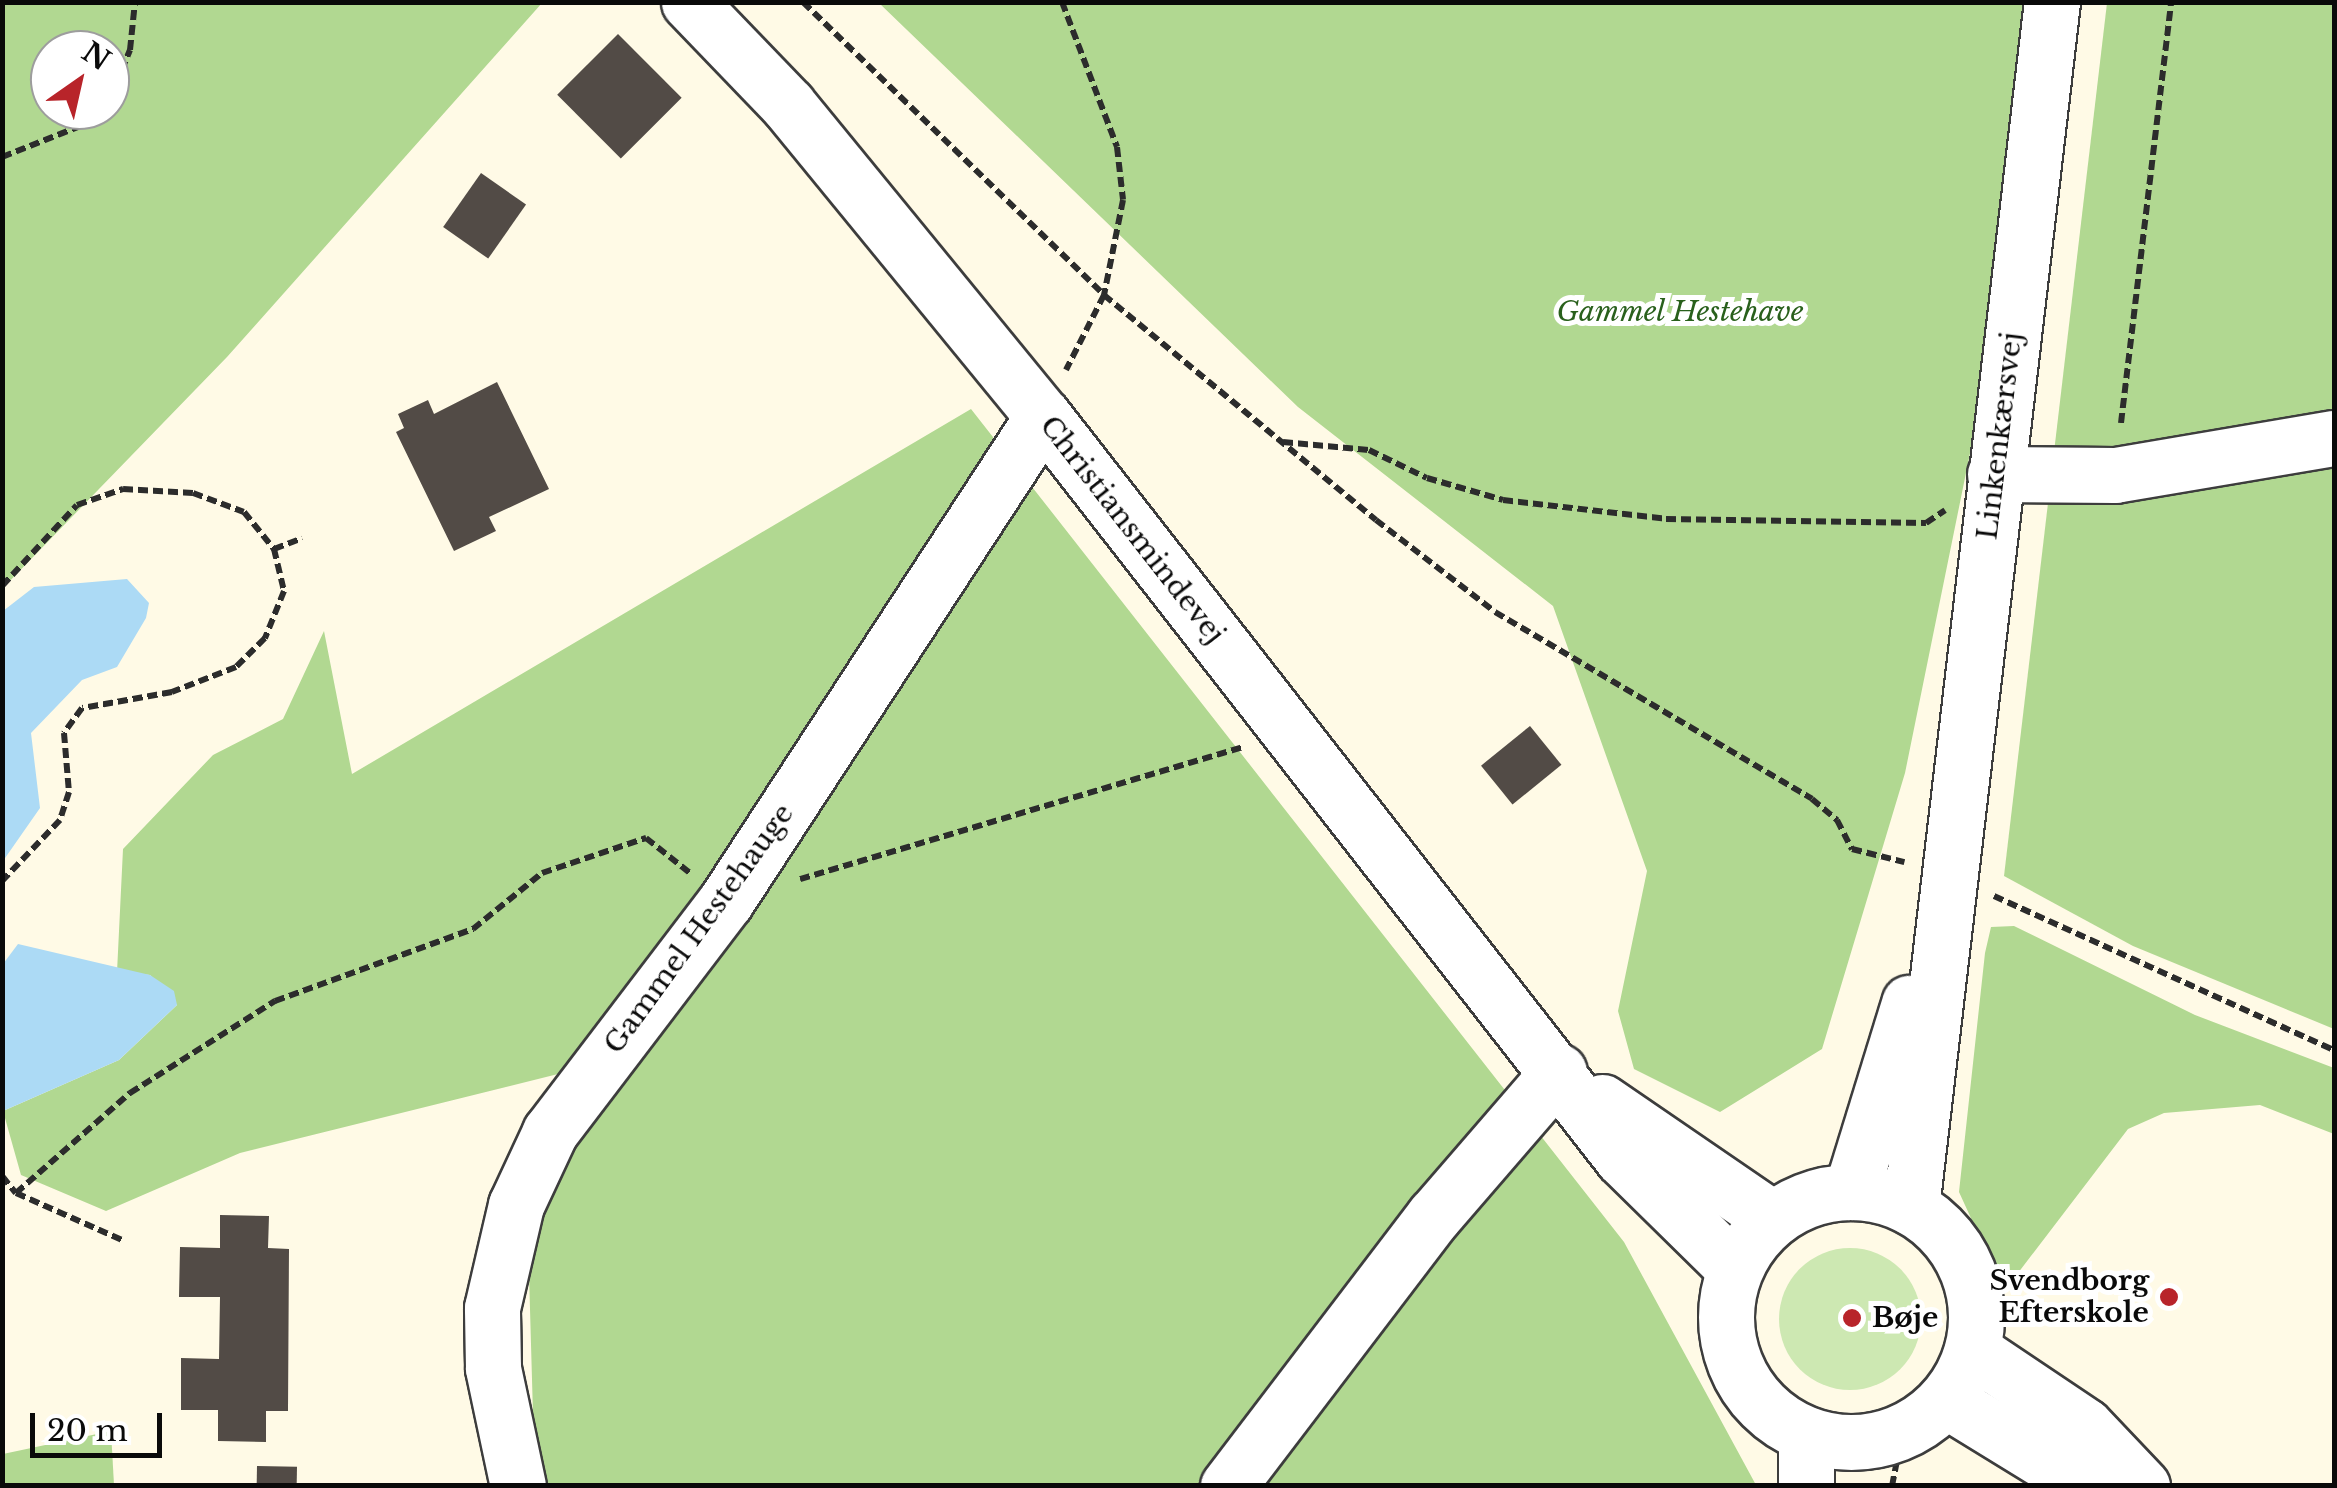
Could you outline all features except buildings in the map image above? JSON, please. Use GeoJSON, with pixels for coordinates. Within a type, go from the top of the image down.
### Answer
{"type":"FeatureCollection","features":[{"type":"Feature","properties":{"kind":"street","name":"Christiansmindevej"},"geometry":{"type":"LineString","coordinates":[[689,2],[788,105],[1044,416],[1289,734],[1559,1071],[1622,1158],[1735,1270]]}},
{"type":"Feature","properties":{"kind":"street","name":"Linkenkærsvej"},"geometry":{"type":"LineString","coordinates":[[1910,1207],[2052,2]]}},
{"type":"Feature","properties":{"kind":"street","name":"Gammel Hestehauge"},"geometry":{"type":"LineString","coordinates":[[518,1486],[494,1368],[492,1308],[516,1205],[550,1132],[726,900],[1044,416]]}},
{"type":"Feature","properties":{"kind":"street"},"geometry":{"type":"LineString","coordinates":[[1995,474],[2115,476],[2334,438]]}},
{"type":"Feature","properties":{"kind":"street","name":"Linkenkærsvej"},"geometry":{"type":"LineString","coordinates":[[1852,1192],[1950,870]]}},
{"type":"Feature","properties":{"kind":"street","name":"Christiansmindevej"},"geometry":{"type":"LineString","coordinates":[[1559,1071],[1773,1218]]}},
{"type":"Feature","properties":{"kind":"street"},"geometry":{"type":"LineString","coordinates":[[1228,1486],[1434,1216],[1559,1071]]}},
{"type":"Feature","properties":{"kind":"street"},"geometry":{"type":"LineString","coordinates":[[1895,1448],[1972,1350],[1976,1322],[1967,1268],[1934,1223],[1910,1207],[1852,1192],[1810,1200],[1773,1218],[1735,1270],[1726,1308],[1743,1382],[1806,1460],[1895,1448],[2086,1486]]}},
{"type":"Feature","properties":{"kind":"street"},"geometry":{"type":"LineString","coordinates":[[1972,1350],[2086,1426],[2142,1486]]}},
{"type":"Feature","properties":{"kind":"path"},"geometry":{"type":"LineString","coordinates":[[130,50],[135,2]]}},
{"type":"Feature","properties":{"kind":"path"},"geometry":{"type":"LineString","coordinates":[[802,2],[1104,295],[1280,442],[1495,612],[1812,798],[1852,848],[1950,870],[2060,932],[2334,1050]]}},
{"type":"Feature","properties":{"kind":"path"},"geometry":{"type":"LineString","coordinates":[[1044,416],[1104,295],[1123,200],[1117,147],[1062,2]]}},
{"type":"Feature","properties":{"kind":"path"},"geometry":{"type":"LineString","coordinates":[[2115,476],[2171,2]]}},
{"type":"Feature","properties":{"kind":"path"},"geometry":{"type":"LineString","coordinates":[[2,158],[71,130]]}},
{"type":"Feature","properties":{"kind":"path"},"geometry":{"type":"LineString","coordinates":[[1280,442],[1369,450],[1427,478],[1503,500],[1802,526],[1926,523],[1995,474]]}},
{"type":"Feature","properties":{"kind":"path"},"geometry":{"type":"LineString","coordinates":[[2,586],[77,506],[123,489],[193,493],[244,512],[274,549],[284,590],[264,638],[236,667],[172,692],[82,708],[64,733],[69,792],[60,820],[2,881]]}},
{"type":"Feature","properties":{"kind":"path"},"geometry":{"type":"LineString","coordinates":[[274,549],[302,538]]}},
{"type":"Feature","properties":{"kind":"path"},"geometry":{"type":"LineString","coordinates":[[16,1193],[130,1093],[275,1001],[473,929],[542,873],[646,838],[726,900],[1289,734]]}},
{"type":"Feature","properties":{"kind":"path"},"geometry":{"type":"LineString","coordinates":[[2,1176],[16,1193],[122,1240]]}},
{"type":"Feature","properties":{"kind":"green space"},"geometry":{"type":"Polygon","coordinates":[[[3,2],[542,3],[227,357],[3,588],[3,2]]]}},
{"type":"Feature","properties":{"kind":"green space","name":"Gammel Hestehave"},"geometry":{"type":"Polygon","coordinates":[[[879,3],[2029,3],[1980,404],[1905,773],[1822,1049],[1720,1112],[1634,1069],[1618,1011],[1647,871],[1553,606],[1298,407],[879,3]]]}},
{"type":"Feature","properties":{"kind":"green space"},"geometry":{"type":"Polygon","coordinates":[[[2107,3],[2334,3],[2334,1029],[2133,946],[2004,876],[2107,3]]]}},
{"type":"Feature","properties":{"kind":"green space"},"geometry":{"type":"Polygon","coordinates":[[[971,409],[1624,1242],[1756,1485],[535,1485],[529,1274],[570,1071],[240,1153],[106,1211],[21,1175],[3,1111],[119,1060],[177,1005],[150,975],[117,972],[123,849],[213,755],[283,719],[324,631],[352,774],[971,409]]]}},
{"type":"Feature","properties":{"kind":"green space"},"geometry":{"type":"Polygon","coordinates":[[[2014,926],[2195,1015],[2334,1068],[2334,1134],[2260,1105],[2164,1113],[2128,1129],[2018,1273],[1997,1275],[1959,1192],[1985,953],[1991,927],[2014,926]]]}},
{"type":"Feature","properties":{"kind":"green space"},"geometry":{"type":"Polygon","coordinates":[[[1850,1248],[1877,1254],[1900,1269],[1915,1292],[1921,1319],[1915,1346],[1900,1369],[1877,1384],[1850,1390],[1823,1384],[1800,1369],[1785,1346],[1779,1319],[1785,1292],[1800,1269],[1823,1254],[1850,1248]]]}},
{"type":"Feature","properties":{"kind":"green space"},"geometry":{"type":"Polygon","coordinates":[[[111,1431],[114,1485],[3,1485],[3,1454],[111,1431]]]}},
{"type":"Feature","properties":{"kind":"water"},"geometry":{"type":"Polygon","coordinates":[[[127,579],[149,603],[146,618],[117,667],[82,680],[31,733],[40,808],[3,861],[3,611],[34,587],[127,579]]]}},
{"type":"Feature","properties":{"kind":"water"},"geometry":{"type":"Polygon","coordinates":[[[18,944],[150,975],[174,991],[177,1005],[119,1060],[3,1111],[3,964],[18,944]]]}},
{"type":"Feature","properties":{"kind":"place","name":"Svendborg Efterskole"},"geometry":{"type":"Point","coordinates":[2169,1297]}},
{"type":"Feature","properties":{"kind":"place","name":"Bøje"},"geometry":{"type":"Point","coordinates":[1852,1318]}}]}
